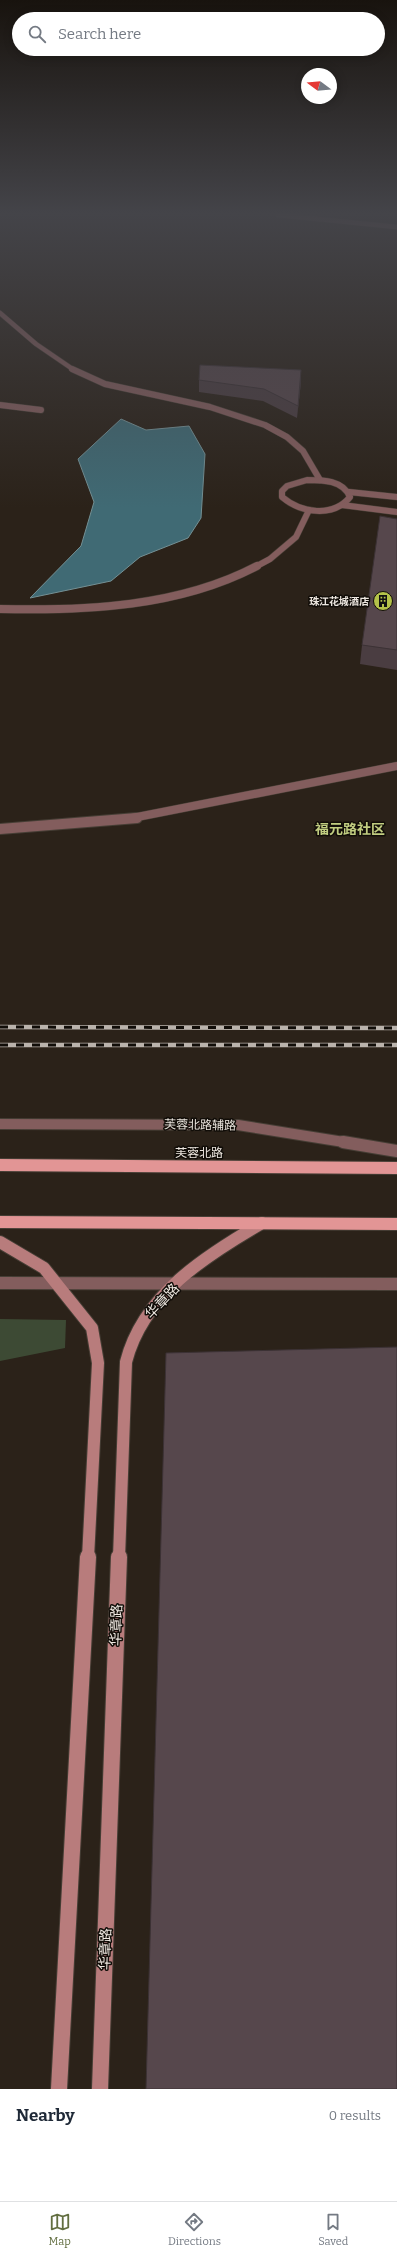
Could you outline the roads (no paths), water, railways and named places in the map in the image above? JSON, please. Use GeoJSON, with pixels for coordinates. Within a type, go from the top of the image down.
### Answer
{"type":"FeatureCollection","features":[{"type":"Feature","properties":{"kind":"main road","name":"芙蓉北路"},"geometry":{"type":"LineString","coordinates":[[0,1165],[397,1168]]}},
{"type":"Feature","properties":{"kind":"main road"},"geometry":{"type":"LineString","coordinates":[[0,1222],[397,1224]]}},
{"type":"Feature","properties":{"kind":"main road","name":"华章路"},"geometry":{"type":"LineString","coordinates":[[100,2089],[126,1362],[133,1339],[143,1321],[178,1282],[209,1256],[262,1223]]}},
{"type":"Feature","properties":{"kind":"main road"},"geometry":{"type":"LineString","coordinates":[[0,1242],[44,1268],[56,1282],[92,1328],[98,1363],[58,2089]]}},
{"type":"Feature","properties":{"kind":"street"},"geometry":{"type":"LineString","coordinates":[[0,313],[32,341],[91,379],[105,384],[229,411],[271,429],[303,450],[313,465],[320,480]]}},
{"type":"Feature","properties":{"kind":"street"},"geometry":{"type":"LineString","coordinates":[[0,405],[41,410]]}},
{"type":"Feature","properties":{"kind":"street"},"geometry":{"type":"LineString","coordinates":[[397,497],[349,492],[343,486],[333,482],[320,480],[296,482],[286,486],[282,491],[282,497],[287,503],[309,510],[333,509],[342,506],[397,512]]}},
{"type":"Feature","properties":{"kind":"street"},"geometry":{"type":"LineString","coordinates":[[342,506],[350,497],[349,492]]}},
{"type":"Feature","properties":{"kind":"street"},"geometry":{"type":"LineString","coordinates":[[0,609],[116,605],[189,592],[248,573],[276,555],[297,536],[309,510]]}},
{"type":"Feature","properties":{"kind":"street"},"geometry":{"type":"LineString","coordinates":[[0,829],[134,819],[397,766]]}},
{"type":"Feature","properties":{"kind":"street","name":"芙蓉北路辅路"},"geometry":{"type":"LineString","coordinates":[[0,1124],[238,1125],[397,1151]]}},
{"type":"Feature","properties":{"kind":"street"},"geometry":{"type":"LineString","coordinates":[[0,1283],[178,1282],[397,1284]]}},
{"type":"Feature","properties":{"kind":"water"},"geometry":{"type":"Polygon","coordinates":[[[121,419],[146,430],[189,426],[205,454],[201,518],[188,538],[140,557],[111,581],[30,598],[81,546],[94,502],[78,459],[121,419]]]}},
{"type":"Feature","properties":{"kind":"railway"},"geometry":{"type":"LineString","coordinates":[[0,1027],[397,1028]]}},
{"type":"Feature","properties":{"kind":"railway"},"geometry":{"type":"LineString","coordinates":[[0,1045],[397,1045]]}},
{"type":"Feature","properties":{"kind":"place","name":"珠江花城酒店"},"geometry":{"type":"Point","coordinates":[383,601]}},
{"type":"Feature","properties":{"kind":"district","name":"福元路社区"},"geometry":{"type":"Point","coordinates":[350,829]}}]}
